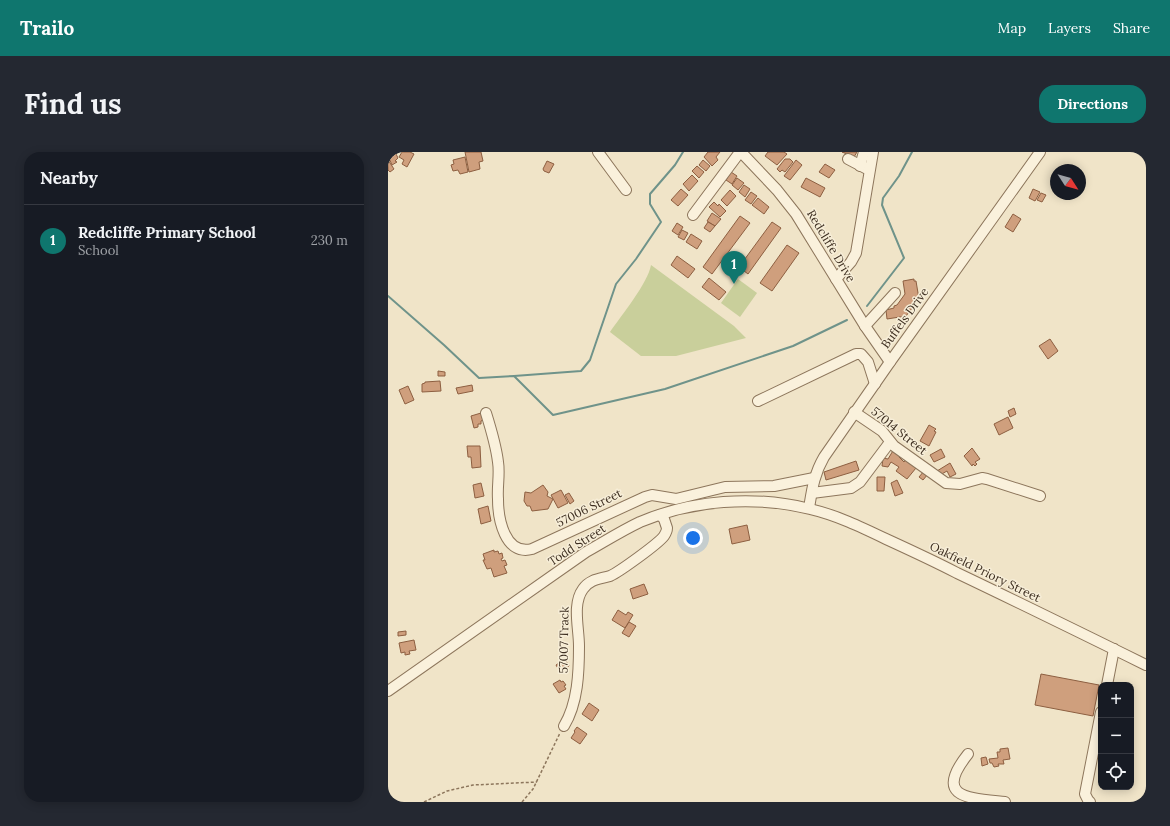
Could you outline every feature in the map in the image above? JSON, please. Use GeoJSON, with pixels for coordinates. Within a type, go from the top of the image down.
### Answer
{"type":"FeatureCollection","features":[{"type":"Feature","properties":{"kind":"street"},"geometry":{"type":"LineString","coordinates":[[598,152],[626,190]]}},
{"type":"Feature","properties":{"kind":"street"},"geometry":{"type":"LineString","coordinates":[[693,215],[741,152]]}},
{"type":"Feature","properties":{"kind":"street","name":"Redcliffe Drive"},"geometry":{"type":"LineString","coordinates":[[741,152],[777,190],[796,214],[865,326],[890,362]]}},
{"type":"Feature","properties":{"kind":"street"},"geometry":{"type":"LineString","coordinates":[[836,279],[856,254],[865,168],[864,152]]}},
{"type":"Feature","properties":{"kind":"street"},"geometry":{"type":"LineString","coordinates":[[865,168],[873,152]]}},
{"type":"Feature","properties":{"kind":"street","name":"Buffels Drive"},"geometry":{"type":"LineString","coordinates":[[809,508],[814,478],[824,457],[854,412],[1040,152]]}},
{"type":"Feature","properties":{"kind":"street"},"geometry":{"type":"LineString","coordinates":[[848,159],[865,168]]}},
{"type":"Feature","properties":{"kind":"street"},"geometry":{"type":"LineString","coordinates":[[865,326],[895,293]]}},
{"type":"Feature","properties":{"kind":"street"},"geometry":{"type":"LineString","coordinates":[[758,401],[856,354],[861,354],[868,362],[874,384]]}},
{"type":"Feature","properties":{"kind":"street","name":"57014 Street"},"geometry":{"type":"LineString","coordinates":[[854,412],[882,431],[890,442],[901,452],[946,483],[960,484],[982,478],[1040,496]]}},
{"type":"Feature","properties":{"kind":"street","name":"57006 Street"},"geometry":{"type":"LineString","coordinates":[[486,413],[498,463],[498,499],[500,519],[510,543],[519,550],[525,551],[532,549],[644,496],[652,495],[676,499],[725,487],[774,486],[814,478]]}},
{"type":"Feature","properties":{"kind":"street"},"geometry":{"type":"LineString","coordinates":[[812,493],[856,486],[890,442]]}},
{"type":"Feature","properties":{"kind":"street","name":"Todd Street"},"geometry":{"type":"LineString","coordinates":[[388,691],[586,552],[639,523],[682,508],[703,504],[731,502],[775,503],[809,508]]}},
{"type":"Feature","properties":{"kind":"street","name":"Oakfield Priory Street"},"geometry":{"type":"LineString","coordinates":[[809,508],[857,525],[1146,665]]}},
{"type":"Feature","properties":{"kind":"street","name":"57007 Track"},"geometry":{"type":"LineString","coordinates":[[564,726],[572,711],[576,687],[579,645],[577,612],[579,596],[583,588],[588,583],[615,573],[664,537],[667,528],[660,515]]}},
{"type":"Feature","properties":{"kind":"street"},"geometry":{"type":"LineString","coordinates":[[1108,682],[1114,649]]}},
{"type":"Feature","properties":{"kind":"street"},"geometry":{"type":"LineString","coordinates":[[1087,801],[1085,794],[1100,718]]}},
{"type":"Feature","properties":{"kind":"street"},"geometry":{"type":"LineString","coordinates":[[968,754],[953,780],[954,787],[958,792],[971,797],[1005,802]]}},
{"type":"Feature","properties":{"kind":"path"},"geometry":{"type":"LineString","coordinates":[[522,802],[537,782],[564,726]]}},
{"type":"Feature","properties":{"kind":"path"},"geometry":{"type":"LineString","coordinates":[[424,802],[447,791],[473,785],[537,782]]}},
{"type":"Feature","properties":{"kind":"green space"},"geometry":{"type":"Polygon","coordinates":[[[651,265],[734,326],[746,338],[676,356],[641,356],[610,332],[640,290],[651,265]]]}},
{"type":"Feature","properties":{"kind":"green space"},"geometry":{"type":"Polygon","coordinates":[[[738,279],[757,293],[740,317],[721,303],[738,279]]]}},
{"type":"Feature","properties":{"kind":"building"},"geometry":{"type":"Polygon","coordinates":[[[388,152],[395,152],[398,158],[395,161],[397,162],[392,165],[388,156],[388,152]]]}},
{"type":"Feature","properties":{"kind":"building"},"geometry":{"type":"Polygon","coordinates":[[[402,152],[410,152],[414,154],[407,167],[402,164],[404,160],[399,157],[402,152]]]}},
{"type":"Feature","properties":{"kind":"building"},"geometry":{"type":"Polygon","coordinates":[[[465,152],[481,152],[483,161],[479,162],[480,169],[469,172],[465,152]]]}},
{"type":"Feature","properties":{"kind":"building"},"geometry":{"type":"Polygon","coordinates":[[[708,152],[720,152],[716,157],[718,160],[712,166],[704,157],[708,152]]]}},
{"type":"Feature","properties":{"kind":"building"},"geometry":{"type":"Polygon","coordinates":[[[768,152],[784,152],[787,154],[777,165],[765,156],[768,152]]]}},
{"type":"Feature","properties":{"kind":"building"},"geometry":{"type":"Polygon","coordinates":[[[842,152],[857,152],[854,157],[842,152]]]}},
{"type":"Feature","properties":{"kind":"building"},"geometry":{"type":"Polygon","coordinates":[[[465,157],[468,172],[460,174],[458,170],[453,171],[451,165],[454,164],[453,160],[465,157]]]}},
{"type":"Feature","properties":{"kind":"building"},"geometry":{"type":"Polygon","coordinates":[[[785,159],[790,159],[793,162],[785,172],[782,170],[780,172],[777,169],[785,159]]]}},
{"type":"Feature","properties":{"kind":"building"},"geometry":{"type":"Polygon","coordinates":[[[388,160],[394,169],[390,172],[388,170],[388,160]]]}},
{"type":"Feature","properties":{"kind":"building"},"geometry":{"type":"Polygon","coordinates":[[[703,160],[710,166],[706,171],[699,165],[703,160]]]}},
{"type":"Feature","properties":{"kind":"building"},"geometry":{"type":"Polygon","coordinates":[[[796,160],[802,165],[790,180],[784,176],[796,160]]]}},
{"type":"Feature","properties":{"kind":"building"},"geometry":{"type":"Polygon","coordinates":[[[547,161],[554,164],[549,173],[543,169],[547,161]]]}},
{"type":"Feature","properties":{"kind":"building"},"geometry":{"type":"Polygon","coordinates":[[[825,164],[835,170],[829,178],[819,172],[825,164]]]}},
{"type":"Feature","properties":{"kind":"building"},"geometry":{"type":"Polygon","coordinates":[[[697,166],[704,172],[699,178],[692,171],[697,166]]]}},
{"type":"Feature","properties":{"kind":"building"},"geometry":{"type":"Polygon","coordinates":[[[731,172],[737,176],[732,184],[726,180],[731,172]]]}},
{"type":"Feature","properties":{"kind":"building"},"geometry":{"type":"Polygon","coordinates":[[[692,175],[698,181],[689,191],[683,184],[692,175]]]}},
{"type":"Feature","properties":{"kind":"building"},"geometry":{"type":"Polygon","coordinates":[[[737,178],[744,183],[738,190],[732,185],[737,178]]]}},
{"type":"Feature","properties":{"kind":"building"},"geometry":{"type":"Polygon","coordinates":[[[806,178],[825,188],[820,197],[801,187],[806,178]]]}},
{"type":"Feature","properties":{"kind":"building"},"geometry":{"type":"Polygon","coordinates":[[[744,185],[750,189],[745,197],[739,192],[744,185]]]}},
{"type":"Feature","properties":{"kind":"building"},"geometry":{"type":"Polygon","coordinates":[[[681,189],[688,195],[678,206],[671,200],[681,189]]]}},
{"type":"Feature","properties":{"kind":"building"},"geometry":{"type":"Polygon","coordinates":[[[1033,189],[1040,192],[1035,201],[1029,198],[1033,189]]]}},
{"type":"Feature","properties":{"kind":"building"},"geometry":{"type":"Polygon","coordinates":[[[730,190],[736,196],[727,206],[721,200],[730,190]]]}},
{"type":"Feature","properties":{"kind":"building"},"geometry":{"type":"Polygon","coordinates":[[[751,192],[757,196],[751,204],[745,200],[751,192]]]}},
{"type":"Feature","properties":{"kind":"building"},"geometry":{"type":"Polygon","coordinates":[[[1041,193],[1046,195],[1042,202],[1037,200],[1041,193]]]}},
{"type":"Feature","properties":{"kind":"building"},"geometry":{"type":"Polygon","coordinates":[[[758,198],[769,207],[764,214],[752,205],[758,198]]]}},
{"type":"Feature","properties":{"kind":"building"},"geometry":{"type":"Polygon","coordinates":[[[714,202],[718,206],[719,204],[726,211],[720,217],[709,207],[714,202]]]}},
{"type":"Feature","properties":{"kind":"building"},"geometry":{"type":"Polygon","coordinates":[[[712,213],[721,219],[715,226],[707,221],[712,213]]]}},
{"type":"Feature","properties":{"kind":"building"},"geometry":{"type":"Polygon","coordinates":[[[1013,214],[1021,219],[1013,232],[1005,227],[1013,214]]]}},
{"type":"Feature","properties":{"kind":"building"},"geometry":{"type":"Polygon","coordinates":[[[740,216],[750,223],[712,274],[703,267],[740,216]]]}},
{"type":"Feature","properties":{"kind":"building"},"geometry":{"type":"Polygon","coordinates":[[[708,222],[715,226],[710,232],[704,228],[708,222]]]}},
{"type":"Feature","properties":{"kind":"building"},"geometry":{"type":"Polygon","coordinates":[[[772,222],[781,228],[748,274],[739,267],[772,222]]]}},
{"type":"Feature","properties":{"kind":"building"},"geometry":{"type":"Polygon","coordinates":[[[677,223],[683,227],[678,235],[672,231],[677,223]]]}},
{"type":"Feature","properties":{"kind":"building"},"geometry":{"type":"Polygon","coordinates":[[[682,230],[688,233],[684,240],[678,237],[682,230]]]}},
{"type":"Feature","properties":{"kind":"building"},"geometry":{"type":"Polygon","coordinates":[[[691,234],[702,241],[697,249],[686,242],[691,234]]]}},
{"type":"Feature","properties":{"kind":"building"},"geometry":{"type":"Polygon","coordinates":[[[787,245],[799,253],[772,291],[760,283],[787,245]]]}},
{"type":"Feature","properties":{"kind":"building"},"geometry":{"type":"Polygon","coordinates":[[[677,256],[695,269],[688,278],[671,265],[677,256]]]}},
{"type":"Feature","properties":{"kind":"building"},"geometry":{"type":"Polygon","coordinates":[[[709,278],[726,292],[719,300],[702,287],[709,278]]]}},
{"type":"Feature","properties":{"kind":"building"},"geometry":{"type":"Polygon","coordinates":[[[914,279],[914,281],[916,281],[919,299],[906,316],[887,319],[886,310],[894,308],[894,306],[897,305],[905,294],[903,281],[914,279]]]}},
{"type":"Feature","properties":{"kind":"building"},"geometry":{"type":"Polygon","coordinates":[[[1050,339],[1058,351],[1048,359],[1039,346],[1050,339]]]}},
{"type":"Feature","properties":{"kind":"building"},"geometry":{"type":"Polygon","coordinates":[[[438,371],[445,372],[445,376],[438,376],[438,371]]]}},
{"type":"Feature","properties":{"kind":"building"},"geometry":{"type":"Polygon","coordinates":[[[440,381],[441,391],[422,392],[422,384],[425,382],[440,381]]]}},
{"type":"Feature","properties":{"kind":"building"},"geometry":{"type":"Polygon","coordinates":[[[472,385],[473,391],[458,394],[456,388],[472,385]]]}},
{"type":"Feature","properties":{"kind":"building"},"geometry":{"type":"Polygon","coordinates":[[[408,386],[414,400],[405,404],[399,390],[408,386]]]}},
{"type":"Feature","properties":{"kind":"building"},"geometry":{"type":"Polygon","coordinates":[[[1014,408],[1016,414],[1010,417],[1008,411],[1014,408]]]}},
{"type":"Feature","properties":{"kind":"building"},"geometry":{"type":"Polygon","coordinates":[[[481,413],[483,420],[481,421],[481,424],[478,424],[478,427],[474,428],[471,416],[481,413]]]}},
{"type":"Feature","properties":{"kind":"building"},"geometry":{"type":"Polygon","coordinates":[[[1008,417],[1013,428],[999,435],[994,424],[1008,417]]]}},
{"type":"Feature","properties":{"kind":"building"},"geometry":{"type":"Polygon","coordinates":[[[929,425],[936,429],[934,431],[936,432],[929,446],[920,441],[929,425]]]}},
{"type":"Feature","properties":{"kind":"building"},"geometry":{"type":"Polygon","coordinates":[[[467,446],[480,446],[481,467],[472,468],[471,457],[468,457],[467,446]]]}},
{"type":"Feature","properties":{"kind":"building"},"geometry":{"type":"Polygon","coordinates":[[[972,448],[980,459],[975,462],[977,464],[975,466],[973,464],[972,466],[964,456],[972,448]]]}},
{"type":"Feature","properties":{"kind":"building"},"geometry":{"type":"Polygon","coordinates":[[[894,449],[901,454],[899,457],[904,462],[906,459],[916,468],[907,479],[896,471],[899,467],[891,462],[888,467],[882,466],[883,458],[888,459],[894,449]]]}},
{"type":"Feature","properties":{"kind":"building"},"geometry":{"type":"Polygon","coordinates":[[[941,449],[945,457],[934,462],[930,455],[941,449]]]}},
{"type":"Feature","properties":{"kind":"building"},"geometry":{"type":"Polygon","coordinates":[[[856,461],[859,470],[826,480],[824,472],[856,461]]]}},
{"type":"Feature","properties":{"kind":"building"},"geometry":{"type":"Polygon","coordinates":[[[950,463],[956,474],[950,477],[947,471],[940,475],[937,471],[950,463]]]}},
{"type":"Feature","properties":{"kind":"building"},"geometry":{"type":"Polygon","coordinates":[[[924,471],[928,474],[923,480],[919,477],[924,471]]]}},
{"type":"Feature","properties":{"kind":"building"},"geometry":{"type":"Polygon","coordinates":[[[877,477],[885,477],[884,491],[877,491],[877,477]]]}},
{"type":"Feature","properties":{"kind":"building"},"geometry":{"type":"Polygon","coordinates":[[[897,480],[903,493],[895,496],[891,483],[897,480]]]}},
{"type":"Feature","properties":{"kind":"building"},"geometry":{"type":"Polygon","coordinates":[[[481,483],[484,496],[475,498],[473,485],[481,483]]]}},
{"type":"Feature","properties":{"kind":"building"},"geometry":{"type":"Polygon","coordinates":[[[543,485],[548,492],[547,496],[553,499],[548,509],[532,511],[530,506],[527,506],[524,501],[525,492],[531,493],[543,485]]]}},
{"type":"Feature","properties":{"kind":"building"},"geometry":{"type":"Polygon","coordinates":[[[561,490],[568,503],[558,508],[551,495],[561,490]]]}},
{"type":"Feature","properties":{"kind":"building"},"geometry":{"type":"Polygon","coordinates":[[[569,493],[574,501],[570,504],[565,495],[569,493]]]}},
{"type":"Feature","properties":{"kind":"building"},"geometry":{"type":"Polygon","coordinates":[[[488,506],[491,521],[481,524],[478,509],[488,506]]]}},
{"type":"Feature","properties":{"kind":"building"},"geometry":{"type":"Polygon","coordinates":[[[747,525],[750,540],[732,544],[729,529],[747,525]]]}},
{"type":"Feature","properties":{"kind":"building"},"geometry":{"type":"Polygon","coordinates":[[[494,550],[494,552],[498,551],[499,554],[502,553],[503,558],[501,559],[502,561],[505,560],[507,565],[504,566],[507,573],[494,577],[491,568],[487,569],[483,560],[485,560],[483,554],[494,550]]]}},
{"type":"Feature","properties":{"kind":"building"},"geometry":{"type":"Polygon","coordinates":[[[644,584],[648,594],[633,599],[630,589],[644,584]]]}},
{"type":"Feature","properties":{"kind":"building"},"geometry":{"type":"Polygon","coordinates":[[[618,610],[626,615],[628,612],[633,615],[625,628],[612,620],[618,610]]]}},
{"type":"Feature","properties":{"kind":"building"},"geometry":{"type":"Polygon","coordinates":[[[629,622],[636,626],[629,637],[622,633],[629,622]]]}},
{"type":"Feature","properties":{"kind":"building"},"geometry":{"type":"Polygon","coordinates":[[[406,631],[406,635],[398,636],[398,632],[406,631]]]}},
{"type":"Feature","properties":{"kind":"building"},"geometry":{"type":"Polygon","coordinates":[[[414,640],[416,650],[409,651],[410,654],[405,655],[405,652],[401,653],[399,643],[414,640]]]}},
{"type":"Feature","properties":{"kind":"building"},"geometry":{"type":"Polygon","coordinates":[[[565,659],[569,666],[560,672],[556,665],[565,659]]]}},
{"type":"Feature","properties":{"kind":"building"},"geometry":{"type":"Polygon","coordinates":[[[1041,674],[1098,685],[1093,716],[1035,705],[1041,674]]]}},
{"type":"Feature","properties":{"kind":"building"},"geometry":{"type":"Polygon","coordinates":[[[560,680],[566,685],[564,686],[566,689],[559,693],[553,684],[560,680]]]}},
{"type":"Feature","properties":{"kind":"building"},"geometry":{"type":"Polygon","coordinates":[[[589,703],[599,710],[592,721],[582,714],[589,703]]]}},
{"type":"Feature","properties":{"kind":"building"},"geometry":{"type":"Polygon","coordinates":[[[577,727],[587,734],[580,744],[571,738],[577,727]]]}},
{"type":"Feature","properties":{"kind":"building"},"geometry":{"type":"Polygon","coordinates":[[[1008,748],[1010,759],[1003,760],[1004,764],[998,764],[999,766],[994,767],[992,763],[990,763],[989,759],[998,758],[997,752],[1000,752],[1000,749],[1008,748]]]}},
{"type":"Feature","properties":{"kind":"building"},"geometry":{"type":"Polygon","coordinates":[[[986,757],[988,764],[982,766],[981,758],[986,757]]]}},
{"type":"Feature","properties":{"kind":"waterway"},"geometry":{"type":"LineString","coordinates":[[514,376],[581,371],[590,360],[616,284],[636,259],[661,222],[650,204],[650,194],[675,165],[683,152]]}},
{"type":"Feature","properties":{"kind":"waterway"},"geometry":{"type":"LineString","coordinates":[[867,306],[904,258],[882,205],[883,198],[899,176],[912,152]]}},
{"type":"Feature","properties":{"kind":"waterway"},"geometry":{"type":"LineString","coordinates":[[388,296],[479,378],[514,376],[553,415],[665,389],[793,346],[847,320]]}},
{"type":"Feature","properties":{"kind":"place","name":"Redcliffe Primary School"},"geometry":{"type":"Point","coordinates":[734,284]}}]}
